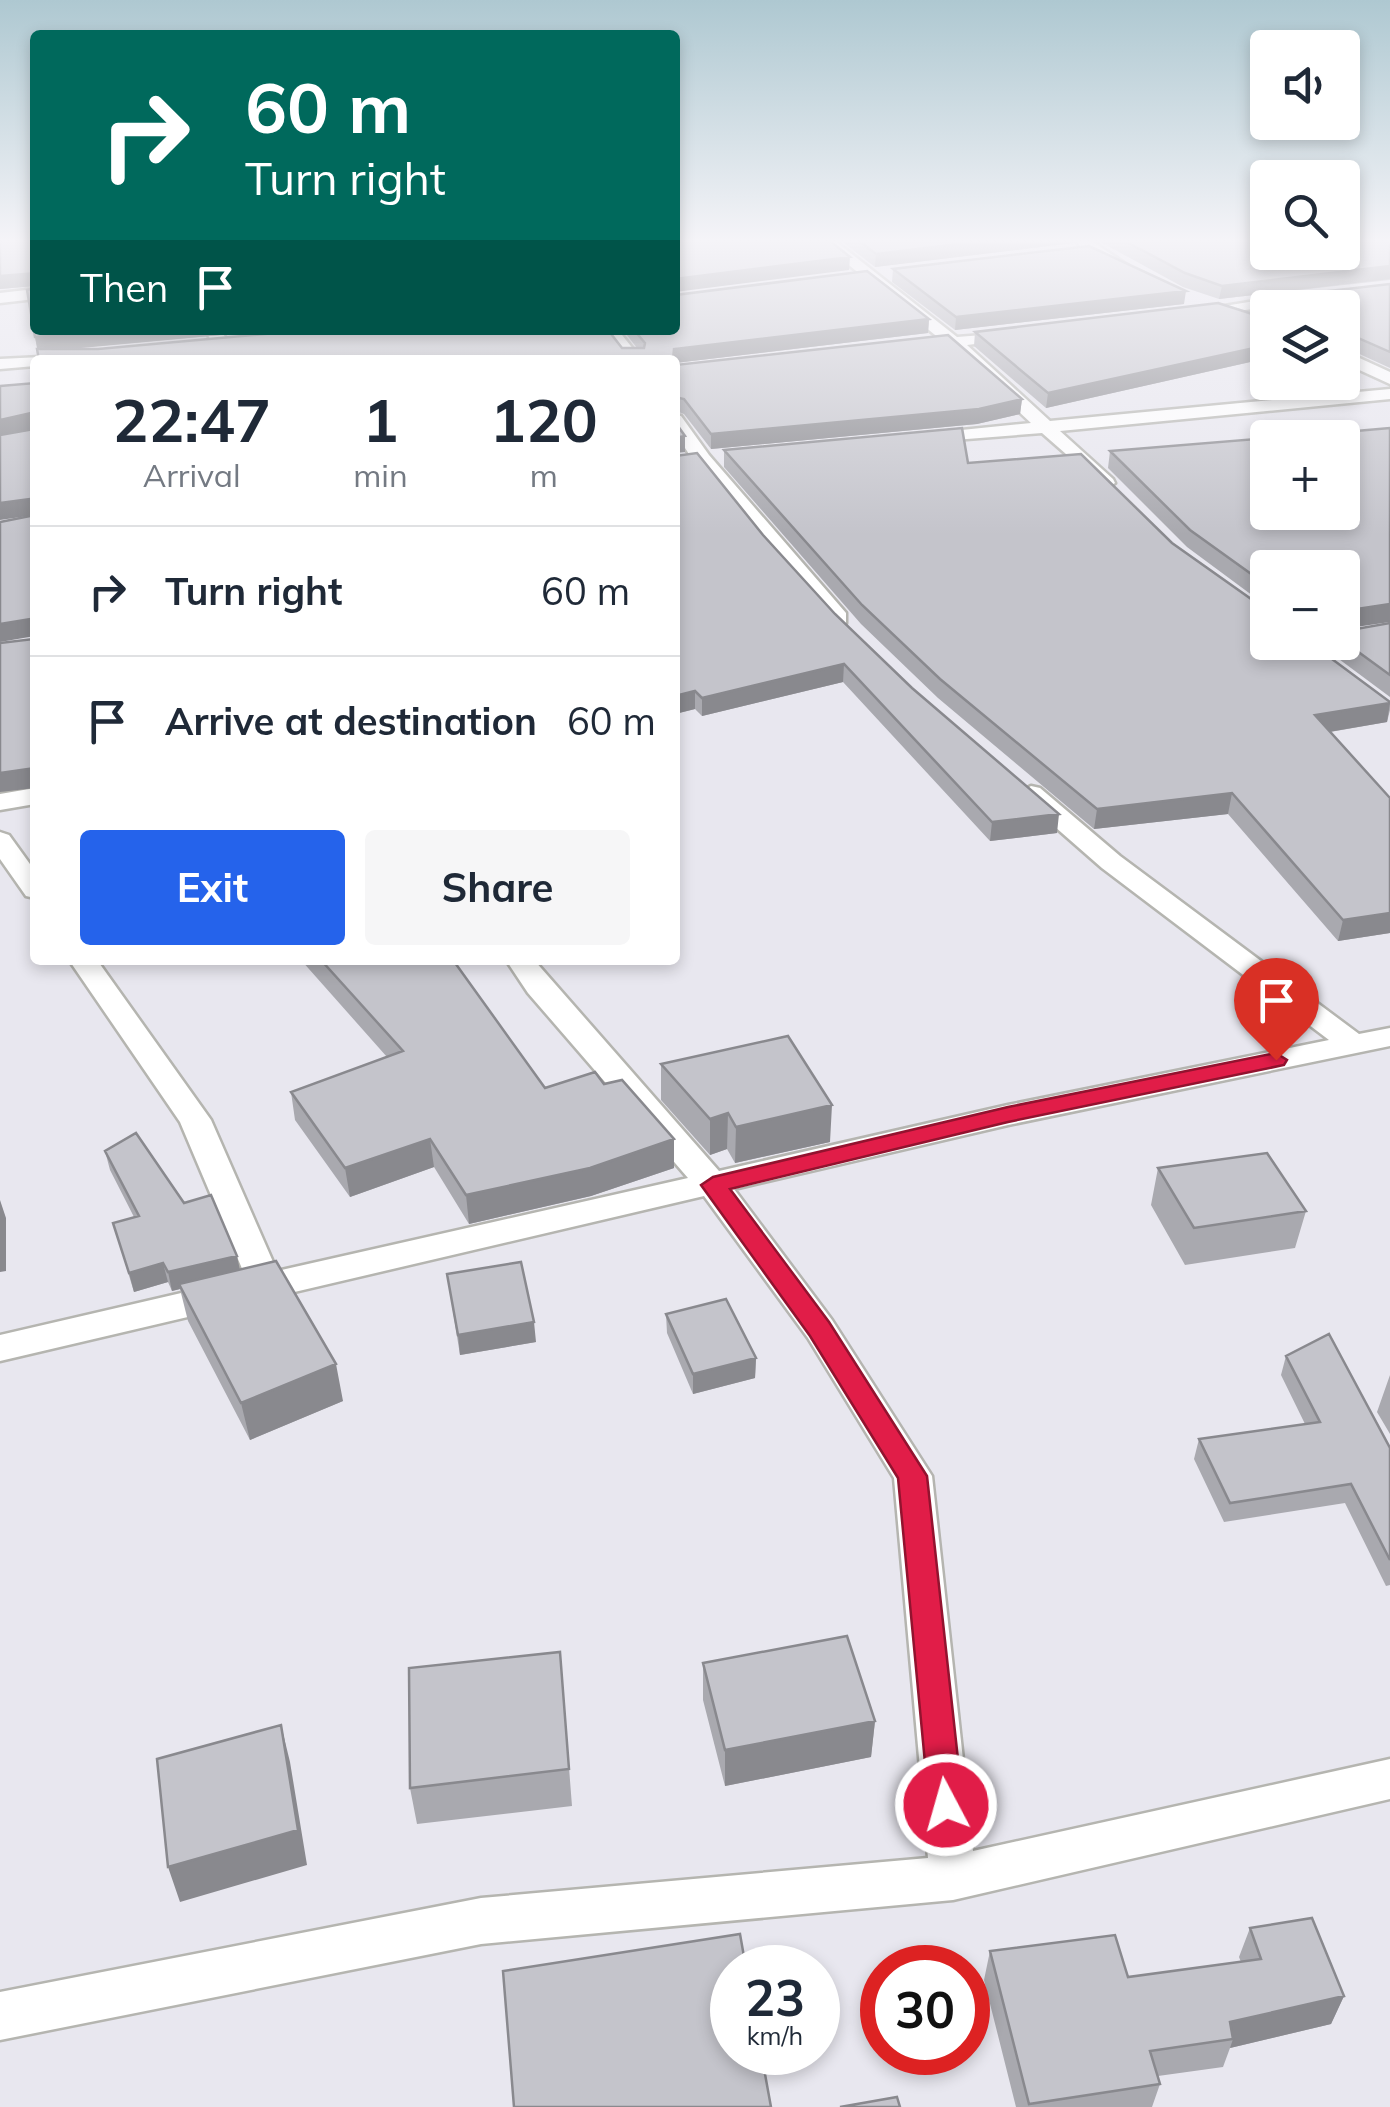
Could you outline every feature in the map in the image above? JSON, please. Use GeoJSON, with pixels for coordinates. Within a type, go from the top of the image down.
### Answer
{"type":"FeatureCollection","features":[{"type":"Feature","properties":{"kind":"street"},"geometry":{"type":"LineString","coordinates":[[950,338],[1049,426],[1126,503]]}},
{"type":"Feature","properties":{"kind":"street"},"geometry":{"type":"LineString","coordinates":[[898,348],[985,338]]}},
{"type":"Feature","properties":{"kind":"street"},"geometry":{"type":"LineString","coordinates":[[204,346],[227,344]]}},
{"type":"Feature","properties":{"kind":"street"},"geometry":{"type":"LineString","coordinates":[[0,364],[30,361]]}},
{"type":"Feature","properties":{"kind":"street"},"geometry":{"type":"LineString","coordinates":[[1360,364],[1390,379]]}},
{"type":"Feature","properties":{"kind":"street"},"geometry":{"type":"LineString","coordinates":[[903,441],[1390,394]]}},
{"type":"Feature","properties":{"kind":"street"},"geometry":{"type":"LineString","coordinates":[[680,425],[711,458],[855,638]]}},
{"type":"Feature","properties":{"kind":"street"},"geometry":{"type":"LineString","coordinates":[[680,461],[711,458]]}},
{"type":"Feature","properties":{"kind":"street"},"geometry":{"type":"LineString","coordinates":[[1010,776],[1110,862],[1353,1044]]}},
{"type":"Feature","properties":{"kind":"street"},"geometry":{"type":"LineString","coordinates":[[0,802],[30,797]]}},
{"type":"Feature","properties":{"kind":"street"},"geometry":{"type":"LineString","coordinates":[[0,840],[30,883]]}},
{"type":"Feature","properties":{"kind":"street"},"geometry":{"type":"LineString","coordinates":[[87,965],[194,1120],[268,1287]]}},
{"type":"Feature","properties":{"kind":"street"},"geometry":{"type":"LineString","coordinates":[[523,965],[538,987],[713,1185],[820,1329],[912,1476],[953,1878]]}},
{"type":"Feature","properties":{"kind":"street"},"geometry":{"type":"LineString","coordinates":[[0,1348],[1008,1115],[1390,1037]]}},
{"type":"Feature","properties":{"kind":"street"},"geometry":{"type":"LineString","coordinates":[[0,2016],[481,1920],[953,1878],[1390,1779]]}},
{"type":"Feature","properties":{"kind":"building"},"geometry":{"type":"Polygon","coordinates":[[[217,338],[614,338],[622,348],[644,348],[641,338],[765,338],[674,349],[673,355],[38,355],[37,349],[98,349],[217,338]]]}},
{"type":"Feature","properties":{"kind":"building"},"geometry":{"type":"Polygon","coordinates":[[[918,338],[952,338],[1022,399],[979,409],[711,434],[680,398],[680,364],[918,338]]]}},
{"type":"Feature","properties":{"kind":"building"},"geometry":{"type":"Polygon","coordinates":[[[983,338],[1250,338],[1250,349],[1048,393],[983,338]]]}},
{"type":"Feature","properties":{"kind":"building"},"geometry":{"type":"Polygon","coordinates":[[[1360,338],[1390,338],[1390,352],[1360,339],[1360,338]]]}},
{"type":"Feature","properties":{"kind":"building"},"geometry":{"type":"Polygon","coordinates":[[[30,383],[30,413],[0,420],[0,386],[30,383]]]}},
{"type":"Feature","properties":{"kind":"building"},"geometry":{"type":"Polygon","coordinates":[[[962,428],[968,463],[1081,454],[1172,543],[1250,598],[1250,660],[1333,660],[1390,702],[1315,715],[1390,798],[1390,913],[1343,920],[1232,793],[1097,809],[940,679],[862,605],[724,450],[962,428]]]}},
{"type":"Feature","properties":{"kind":"building"},"geometry":{"type":"Polygon","coordinates":[[[1390,428],[1390,604],[1360,608],[1360,550],[1250,550],[1250,573],[1190,530],[1110,451],[1250,439],[1250,530],[1360,530],[1360,431],[1390,428]]]}},
{"type":"Feature","properties":{"kind":"building"},"geometry":{"type":"Polygon","coordinates":[[[30,430],[30,499],[0,503],[0,435],[30,430]]]}},
{"type":"Feature","properties":{"kind":"building"},"geometry":{"type":"Polygon","coordinates":[[[697,453],[763,535],[835,614],[912,688],[1059,814],[992,822],[844,664],[702,698],[695,691],[680,695],[680,455],[697,453]]]}},
{"type":"Feature","properties":{"kind":"building"},"geometry":{"type":"Polygon","coordinates":[[[30,516],[30,619],[0,624],[0,522],[30,516]]]}},
{"type":"Feature","properties":{"kind":"building"},"geometry":{"type":"Polygon","coordinates":[[[1390,623],[1390,675],[1360,653],[1360,628],[1390,623]]]}},
{"type":"Feature","properties":{"kind":"building"},"geometry":{"type":"Polygon","coordinates":[[[30,639],[30,769],[0,773],[0,643],[30,639]]]}},
{"type":"Feature","properties":{"kind":"building"},"geometry":{"type":"Polygon","coordinates":[[[326,965],[457,965],[545,1088],[595,1072],[604,1084],[622,1080],[674,1139],[590,1168],[466,1195],[430,1139],[345,1168],[291,1092],[403,1051],[326,965]]]}},
{"type":"Feature","properties":{"kind":"building"},"geometry":{"type":"Polygon","coordinates":[[[788,1036],[832,1105],[736,1127],[728,1113],[710,1119],[661,1064],[788,1036]]]}},
{"type":"Feature","properties":{"kind":"building"},"geometry":{"type":"Polygon","coordinates":[[[136,1133],[184,1203],[211,1195],[237,1256],[168,1272],[163,1263],[129,1273],[113,1223],[139,1216],[105,1151],[136,1133]]]}},
{"type":"Feature","properties":{"kind":"building"},"geometry":{"type":"Polygon","coordinates":[[[1267,1153],[1306,1211],[1194,1228],[1158,1168],[1267,1153]]]}},
{"type":"Feature","properties":{"kind":"building"},"geometry":{"type":"Polygon","coordinates":[[[276,1261],[336,1364],[241,1403],[179,1284],[276,1261]]]}},
{"type":"Feature","properties":{"kind":"building"},"geometry":{"type":"Polygon","coordinates":[[[521,1262],[534,1322],[458,1335],[447,1274],[521,1262]]]}},
{"type":"Feature","properties":{"kind":"building"},"geometry":{"type":"Polygon","coordinates":[[[726,1299],[756,1358],[693,1374],[666,1314],[726,1299]]]}},
{"type":"Feature","properties":{"kind":"building"},"geometry":{"type":"Polygon","coordinates":[[[1329,1334],[1390,1448],[1390,1560],[1351,1484],[1230,1503],[1199,1439],[1320,1422],[1286,1356],[1329,1334]]]}},
{"type":"Feature","properties":{"kind":"building"},"geometry":{"type":"Polygon","coordinates":[[[847,1636],[875,1721],[725,1750],[703,1663],[847,1636]]]}},
{"type":"Feature","properties":{"kind":"building"},"geometry":{"type":"Polygon","coordinates":[[[560,1652],[569,1769],[410,1788],[409,1668],[560,1652]]]}},
{"type":"Feature","properties":{"kind":"building"},"geometry":{"type":"Polygon","coordinates":[[[281,1725],[298,1830],[168,1867],[157,1759],[281,1725]]]}},
{"type":"Feature","properties":{"kind":"building"},"geometry":{"type":"Polygon","coordinates":[[[1312,1918],[1344,1996],[1230,2022],[1233,2039],[1150,2051],[1160,2084],[1029,2104],[990,1951],[1115,1935],[1128,1977],[1261,1959],[1250,1928],[1312,1918]]]}},
{"type":"Feature","properties":{"kind":"building"},"geometry":{"type":"Polygon","coordinates":[[[740,1934],[742,1945],[710,1945],[710,2075],[765,2075],[771,2107],[514,2107],[503,1971],[740,1934]]]}},
{"type":"Feature","properties":{"kind":"building"},"geometry":{"type":"Polygon","coordinates":[[[897,2097],[900,2107],[840,2107],[897,2097]]]}},
{"type":"Feature","properties":{"kind":"route"},"geometry":{"type":"LineString","coordinates":[[946,1805],[912,1476],[820,1329],[713,1185],[1008,1115],[1276,1060]]}}]}
